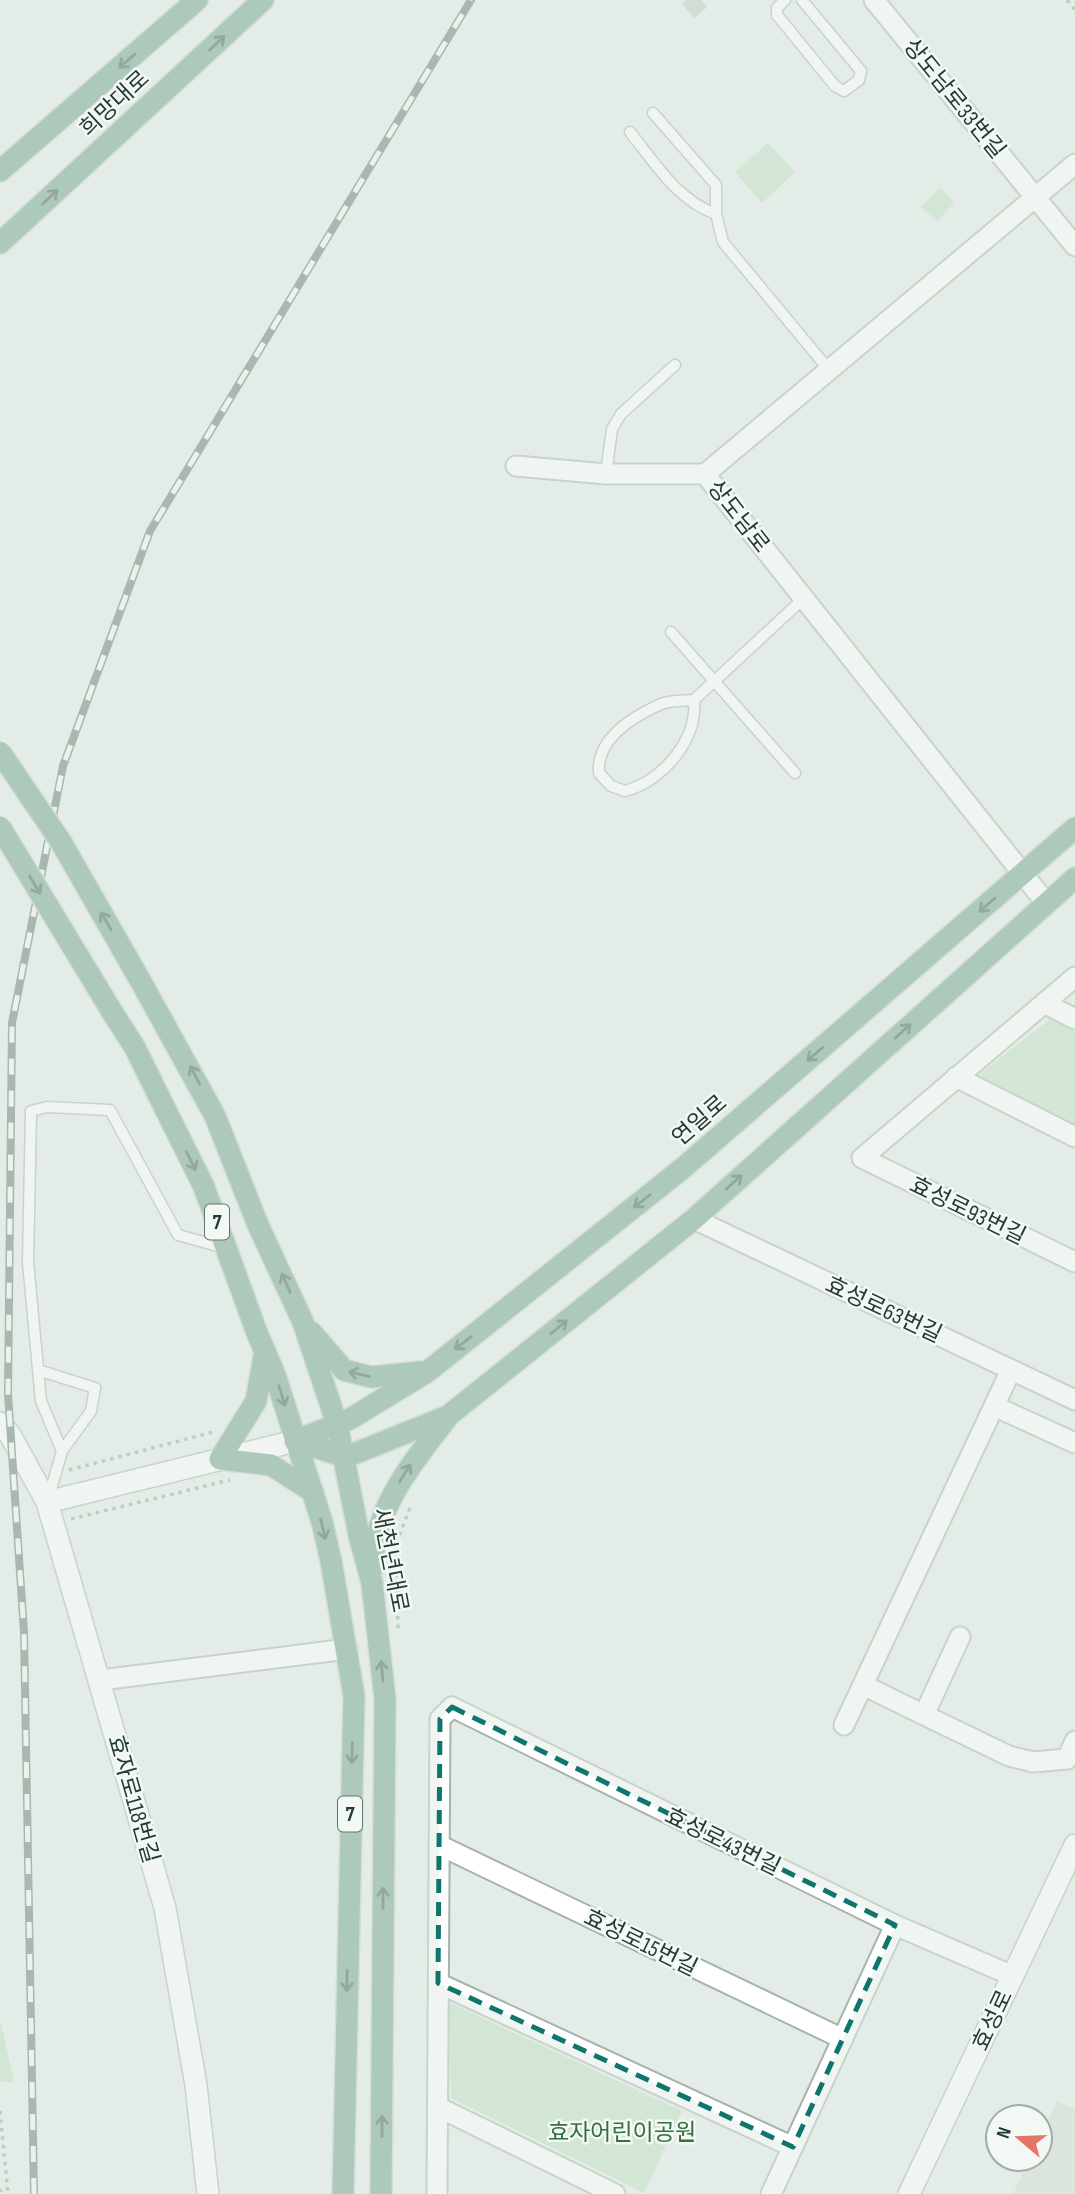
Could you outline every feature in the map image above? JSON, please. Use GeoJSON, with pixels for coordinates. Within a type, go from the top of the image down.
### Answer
{"type":"FeatureCollection","features":[{"type":"Feature","properties":{"kind":"main road","name":"희망대로"},"geometry":{"type":"LineString","coordinates":[[0,171],[197,0]]}},
{"type":"Feature","properties":{"kind":"main road","name":"희망대로"},"geometry":{"type":"LineString","coordinates":[[0,243],[263,0]]}},
{"type":"Feature","properties":{"kind":"main road","name":"새천년대로"},"geometry":{"type":"LineString","coordinates":[[0,752],[61,842],[215,1116],[258,1225],[303,1322],[346,1457],[359,1535],[372,1583],[385,1699],[381,2194]]}},
{"type":"Feature","properties":{"kind":"main road","name":"7"},"geometry":{"type":"LineString","coordinates":[[0,827],[134,1046],[204,1187],[275,1375],[313,1492],[331,1561],[354,1696],[342,2194]]}},
{"type":"Feature","properties":{"kind":"main road","name":"연일로"},"geometry":{"type":"LineString","coordinates":[[295,1441],[337,1424],[426,1372],[683,1168],[1075,828]]}},
{"type":"Feature","properties":{"kind":"main road"},"geometry":{"type":"LineString","coordinates":[[372,1583],[373,1544],[389,1502],[406,1469],[448,1416],[694,1219],[1075,878]]}},
{"type":"Feature","properties":{"kind":"main road"},"geometry":{"type":"LineString","coordinates":[[303,1322],[344,1370],[371,1377],[426,1372]]}},
{"type":"Feature","properties":{"kind":"main road"},"geometry":{"type":"LineString","coordinates":[[265,1351],[256,1401],[220,1459],[271,1465],[313,1492]]}},
{"type":"Feature","properties":{"kind":"main road"},"geometry":{"type":"LineString","coordinates":[[295,1441],[346,1457],[448,1416]]}},
{"type":"Feature","properties":{"kind":"street","name":"상도남로33번길"},"geometry":{"type":"LineString","coordinates":[[874,0],[1075,246]]}},
{"type":"Feature","properties":{"kind":"street","name":"상도남로"},"geometry":{"type":"LineString","coordinates":[[1046,902],[705,474],[1075,164]]}},
{"type":"Feature","properties":{"kind":"street"},"geometry":{"type":"LineString","coordinates":[[516,466],[606,474],[705,474]]}},
{"type":"Feature","properties":{"kind":"street"},"geometry":{"type":"LineString","coordinates":[[1075,977],[957,1077],[1075,1136]]}},
{"type":"Feature","properties":{"kind":"street"},"geometry":{"type":"LineString","coordinates":[[1044,1003],[1075,1019]]}},
{"type":"Feature","properties":{"kind":"street","name":"효성로93번길"},"geometry":{"type":"LineString","coordinates":[[957,1077],[862,1158],[1075,1262]]}},
{"type":"Feature","properties":{"kind":"street","name":"효성로63번길"},"geometry":{"type":"LineString","coordinates":[[694,1219],[1075,1400]]}},
{"type":"Feature","properties":{"kind":"street"},"geometry":{"type":"LineString","coordinates":[[844,1725],[1011,1370]]}},
{"type":"Feature","properties":{"kind":"street"},"geometry":{"type":"LineString","coordinates":[[994,1406],[1075,1443]]}},
{"type":"Feature","properties":{"kind":"street","name":"효자로118번길"},"geometry":{"type":"LineString","coordinates":[[0,1423],[10,1435],[47,1502],[101,1680],[165,1909],[197,2085],[208,2194]]}},
{"type":"Feature","properties":{"kind":"street"},"geometry":{"type":"LineString","coordinates":[[47,1502],[295,1441]]}},
{"type":"Feature","properties":{"kind":"street"},"geometry":{"type":"LineString","coordinates":[[924,1715],[960,1637]]}},
{"type":"Feature","properties":{"kind":"street"},"geometry":{"type":"LineString","coordinates":[[101,1680],[347,1648]]}},
{"type":"Feature","properties":{"kind":"street"},"geometry":{"type":"LineString","coordinates":[[863,1685],[1009,1756],[1033,1762],[1071,1759],[1075,1741]]}},
{"type":"Feature","properties":{"kind":"street","name":"효성로43번길"},"geometry":{"type":"LineString","coordinates":[[439,1845],[440,1719],[452,1707],[895,1925],[1013,1976]]}},
{"type":"Feature","properties":{"kind":"street"},"geometry":{"type":"LineString","coordinates":[[437,2194],[439,1845]]}},
{"type":"Feature","properties":{"kind":"street","name":"효성로15번길"},"geometry":{"type":"LineString","coordinates":[[439,1845],[843,2039]]}},
{"type":"Feature","properties":{"kind":"street","name":"효성로"},"geometry":{"type":"LineString","coordinates":[[909,2194],[1075,1845]]}},
{"type":"Feature","properties":{"kind":"street"},"geometry":{"type":"LineString","coordinates":[[771,2194],[895,1925]]}},
{"type":"Feature","properties":{"kind":"street"},"geometry":{"type":"LineString","coordinates":[[438,1983],[793,2147]]}},
{"type":"Feature","properties":{"kind":"street"},"geometry":{"type":"LineString","coordinates":[[438,2107],[615,2194]]}},
{"type":"Feature","properties":{"kind":"lane"},"geometry":{"type":"LineString","coordinates":[[785,0],[776,9],[777,15],[835,86],[844,90],[859,80],[861,71],[803,0]]}},
{"type":"Feature","properties":{"kind":"lane"},"geometry":{"type":"LineString","coordinates":[[653,113],[716,186],[716,214],[723,242],[829,370]]}},
{"type":"Feature","properties":{"kind":"lane"},"geometry":{"type":"LineString","coordinates":[[630,132],[681,194],[698,208],[716,214]]}},
{"type":"Feature","properties":{"kind":"lane"},"geometry":{"type":"LineString","coordinates":[[606,474],[612,429],[621,414],[675,365]]}},
{"type":"Feature","properties":{"kind":"lane"},"geometry":{"type":"LineString","coordinates":[[694,700],[696,720],[677,754],[653,781],[625,791],[611,786],[599,773],[598,760],[604,744],[624,726],[663,703],[694,700],[804,598]]}},
{"type":"Feature","properties":{"kind":"lane"},"geometry":{"type":"LineString","coordinates":[[671,632],[795,774]]}},
{"type":"Feature","properties":{"kind":"lane"},"geometry":{"type":"LineString","coordinates":[[62,1451],[41,1401],[28,1262],[31,1111],[47,1107],[110,1110],[178,1235],[226,1248]]}},
{"type":"Feature","properties":{"kind":"lane"},"geometry":{"type":"LineString","coordinates":[[38,1370],[95,1388],[92,1410],[62,1451],[47,1502]]}},
{"type":"Feature","properties":{"kind":"path"},"geometry":{"type":"LineString","coordinates":[[1067,0],[1075,10]]}},
{"type":"Feature","properties":{"kind":"path"},"geometry":{"type":"LineString","coordinates":[[56,1474],[241,1425]]}},
{"type":"Feature","properties":{"kind":"path"},"geometry":{"type":"LineString","coordinates":[[54,1523],[238,1478]]}},
{"type":"Feature","properties":{"kind":"path"},"geometry":{"type":"LineString","coordinates":[[398,1640],[396,1545],[410,1506]]}},
{"type":"Feature","properties":{"kind":"path"},"geometry":{"type":"LineString","coordinates":[[0,2111],[8,2194]]}},
{"type":"Feature","properties":{"kind":"highlighted area"},"geometry":{"type":"Polygon","coordinates":[[[452,1707],[895,1925],[793,2147],[438,1983],[440,1719],[452,1707]]]}},
{"type":"Feature","properties":{"kind":"shaded area"},"geometry":{"type":"Polygon","coordinates":[[[1057,2101],[1075,2110],[1075,2194],[1013,2194],[1023,2173],[1054,2173],[1054,2107],[1057,2101]]]}},
{"type":"Feature","properties":{"kind":"green space"},"geometry":{"type":"Polygon","coordinates":[[[768,143],[795,172],[762,203],[735,172],[768,143]]]}},
{"type":"Feature","properties":{"kind":"green space"},"geometry":{"type":"Polygon","coordinates":[[[940,187],[954,203],[937,221],[921,207],[940,187]]]}},
{"type":"Feature","properties":{"kind":"green space"},"geometry":{"type":"Polygon","coordinates":[[[1050,1019],[1075,1032],[1075,1124],[977,1076],[1050,1019]]]}},
{"type":"Feature","properties":{"kind":"green space","name":"효자어린이공원"},"geometry":{"type":"Polygon","coordinates":[[[448,2002],[682,2111],[644,2193],[451,2098],[448,2002]]]}},
{"type":"Feature","properties":{"kind":"green space"},"geometry":{"type":"Polygon","coordinates":[[[0,2019],[14,2082],[0,2082],[0,2019]]]}},
{"type":"Feature","properties":{"kind":"tunnel"},"geometry":{"type":"LineString","coordinates":[[688,11],[701,0]]}},
{"type":"Feature","properties":{"kind":"railway"},"geometry":{"type":"LineString","coordinates":[[34,2194],[24,1632],[8,1394],[12,1023],[63,766],[150,531],[471,0]]}}]}
